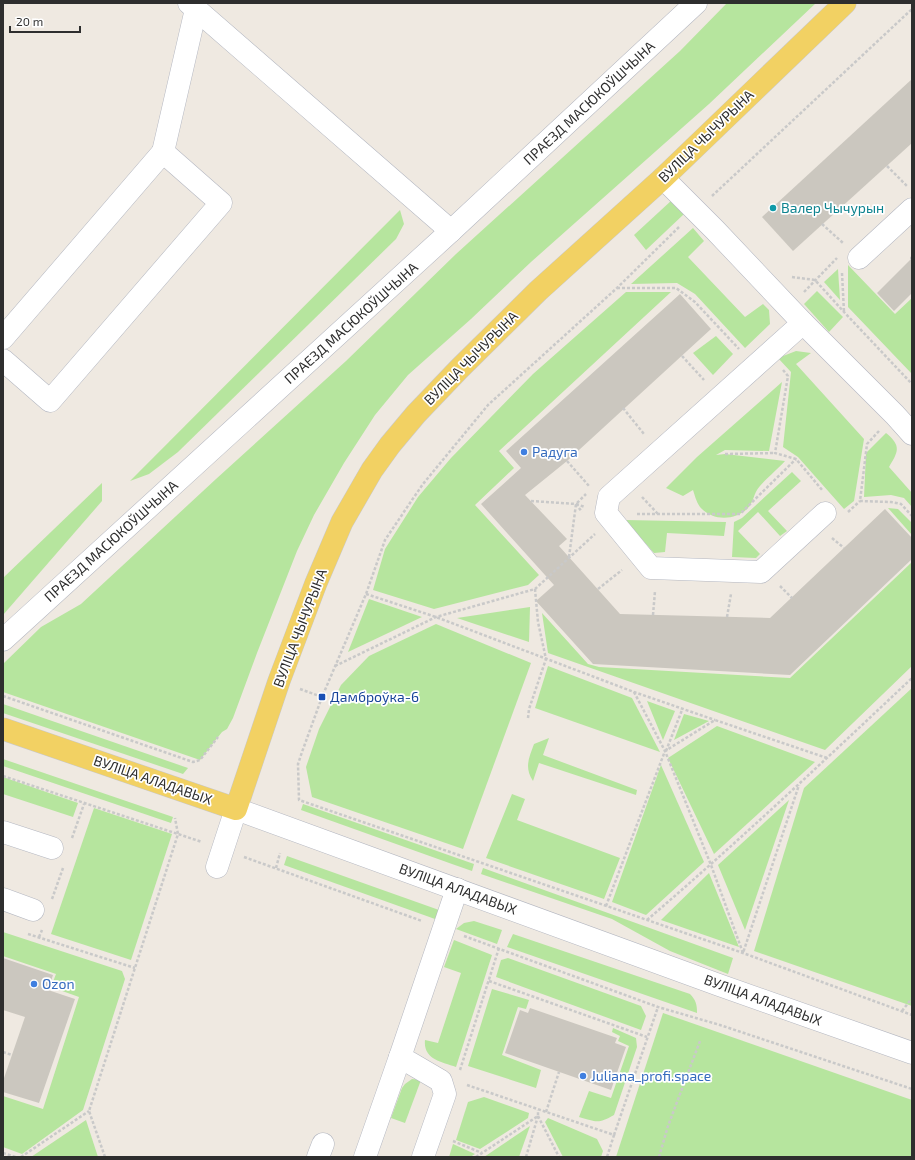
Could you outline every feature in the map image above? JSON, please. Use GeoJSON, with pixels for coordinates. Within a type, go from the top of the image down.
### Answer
{"type":"FeatureCollection","features":[{"type":"Feature","properties":{"kind":"main road","name":"ВУЛІЦА ЧЫЧУРЫНА"},"geometry":{"type":"LineString","coordinates":[[236,809],[279,681],[316,583],[342,522],[372,470],[416,414],[538,291],[663,178],[845,3]]}},
{"type":"Feature","properties":{"kind":"main road","name":"ВУЛІЦА АЛАДАВЫХ"},"geometry":{"type":"LineString","coordinates":[[3,729],[236,809]]}},
{"type":"Feature","properties":{"kind":"street","name":"ПРАЕЗД МАСЮКОЎШЧЫНА"},"geometry":{"type":"LineString","coordinates":[[3,640],[451,231],[696,3]]}},
{"type":"Feature","properties":{"kind":"street"},"geometry":{"type":"LineString","coordinates":[[3,338],[163,152],[193,6],[401,189],[451,231]]}},
{"type":"Feature","properties":{"kind":"street"},"geometry":{"type":"LineString","coordinates":[[3,360],[50,400],[221,203],[163,152]]}},
{"type":"Feature","properties":{"kind":"street"},"geometry":{"type":"LineString","coordinates":[[663,178],[912,434]]}},
{"type":"Feature","properties":{"kind":"street"},"geometry":{"type":"LineString","coordinates":[[848,257],[912,209]]}},
{"type":"Feature","properties":{"kind":"street"},"geometry":{"type":"LineString","coordinates":[[803,323],[609,497],[595,514],[651,568],[761,572],[825,513]]}},
{"type":"Feature","properties":{"kind":"street"},"geometry":{"type":"LineString","coordinates":[[217,867],[236,809]]}},
{"type":"Feature","properties":{"kind":"street","name":"ВУЛІЦА АЛАДАВЫХ"},"geometry":{"type":"LineString","coordinates":[[236,809],[719,985],[912,1053]]}},
{"type":"Feature","properties":{"kind":"street"},"geometry":{"type":"LineString","coordinates":[[3,832],[52,848]]}},
{"type":"Feature","properties":{"kind":"street"},"geometry":{"type":"LineString","coordinates":[[365,1157],[457,889]]}},
{"type":"Feature","properties":{"kind":"street"},"geometry":{"type":"LineString","coordinates":[[3,900],[33,910]]}},
{"type":"Feature","properties":{"kind":"street"},"geometry":{"type":"LineString","coordinates":[[400,1057],[440,1080],[445,1094],[423,1157]]}},
{"type":"Feature","properties":{"kind":"path"},"geometry":{"type":"LineString","coordinates":[[297,806],[299,800],[298,764],[335,666],[366,594],[385,540],[423,484],[488,405],[617,288],[696,211],[912,9]]}},
{"type":"Feature","properties":{"kind":"path"},"geometry":{"type":"LineString","coordinates":[[714,194],[719,200]]}},
{"type":"Feature","properties":{"kind":"path"},"geometry":{"type":"LineString","coordinates":[[822,224],[848,257],[844,312]]}},
{"type":"Feature","properties":{"kind":"path"},"geometry":{"type":"LineString","coordinates":[[803,294],[815,280],[848,257]]}},
{"type":"Feature","properties":{"kind":"path"},"geometry":{"type":"LineString","coordinates":[[788,276],[815,280],[912,384]]}},
{"type":"Feature","properties":{"kind":"path"},"geometry":{"type":"LineString","coordinates":[[617,288],[676,288],[695,302],[743,353]]}},
{"type":"Feature","properties":{"kind":"path"},"geometry":{"type":"LineString","coordinates":[[768,354],[788,376],[775,453]]}},
{"type":"Feature","properties":{"kind":"path"},"geometry":{"type":"LineString","coordinates":[[682,356],[709,385]]}},
{"type":"Feature","properties":{"kind":"path"},"geometry":{"type":"LineString","coordinates":[[895,415],[867,444],[860,501],[891,502],[901,504],[912,516]]}},
{"type":"Feature","properties":{"kind":"path"},"geometry":{"type":"LineString","coordinates":[[725,454],[775,453],[796,459],[844,548]]}},
{"type":"Feature","properties":{"kind":"path"},"geometry":{"type":"LineString","coordinates":[[531,501],[576,504],[595,514],[740,514],[796,459]]}},
{"type":"Feature","properties":{"kind":"path"},"geometry":{"type":"LineString","coordinates":[[566,461],[591,488]]}},
{"type":"Feature","properties":{"kind":"path"},"geometry":{"type":"LineString","coordinates":[[569,557],[576,504],[586,493]]}},
{"type":"Feature","properties":{"kind":"path"},"geometry":{"type":"LineString","coordinates":[[576,504],[595,514]]}},
{"type":"Feature","properties":{"kind":"path"},"geometry":{"type":"LineString","coordinates":[[598,589],[627,566]]}},
{"type":"Feature","properties":{"kind":"path"},"geometry":{"type":"LineString","coordinates":[[776,581],[792,598]]}},
{"type":"Feature","properties":{"kind":"path"},"geometry":{"type":"LineString","coordinates":[[653,614],[656,584]]}},
{"type":"Feature","properties":{"kind":"path"},"geometry":{"type":"LineString","coordinates":[[727,617],[732,587]]}},
{"type":"Feature","properties":{"kind":"path"},"geometry":{"type":"LineString","coordinates":[[528,718],[529,709],[546,659],[538,622],[535,589]]}},
{"type":"Feature","properties":{"kind":"path"},"geometry":{"type":"LineString","coordinates":[[366,594],[436,617],[682,710],[827,758]]}},
{"type":"Feature","properties":{"kind":"path"},"geometry":{"type":"LineString","coordinates":[[335,666],[436,617]]}},
{"type":"Feature","properties":{"kind":"path"},"geometry":{"type":"LineString","coordinates":[[647,920],[711,865],[799,785],[912,678]]}},
{"type":"Feature","properties":{"kind":"path"},"geometry":{"type":"LineString","coordinates":[[634,692],[666,751],[711,865],[743,953]]}},
{"type":"Feature","properties":{"kind":"path"},"geometry":{"type":"LineString","coordinates":[[3,696],[194,762],[200,760],[218,737]]}},
{"type":"Feature","properties":{"kind":"path"},"geometry":{"type":"LineString","coordinates":[[606,906],[682,710]]}},
{"type":"Feature","properties":{"kind":"path"},"geometry":{"type":"LineString","coordinates":[[666,751],[715,720]]}},
{"type":"Feature","properties":{"kind":"path"},"geometry":{"type":"LineString","coordinates":[[743,953],[799,785]]}},
{"type":"Feature","properties":{"kind":"path"},"geometry":{"type":"LineString","coordinates":[[299,800],[743,953],[912,1015]]}},
{"type":"Feature","properties":{"kind":"path"},"geometry":{"type":"LineString","coordinates":[[105,1157],[89,1111],[178,834],[175,818]]}},
{"type":"Feature","properties":{"kind":"path"},"geometry":{"type":"LineString","coordinates":[[276,868],[280,854]]}},
{"type":"Feature","properties":{"kind":"path"},"geometry":{"type":"LineString","coordinates":[[25,933],[135,968]]}},
{"type":"Feature","properties":{"kind":"path"},"geometry":{"type":"LineString","coordinates":[[460,1071],[500,948]]}},
{"type":"Feature","properties":{"kind":"path"},"geometry":{"type":"LineString","coordinates":[[489,981],[647,1037]]}},
{"type":"Feature","properties":{"kind":"path"},"geometry":{"type":"LineString","coordinates":[[902,1011],[912,998]]}},
{"type":"Feature","properties":{"kind":"path"},"geometry":{"type":"LineString","coordinates":[[607,1157],[658,1007]]}},
{"type":"Feature","properties":{"kind":"path"},"geometry":{"type":"LineString","coordinates":[[659,1157],[668,1126],[700,1041]]}},
{"type":"Feature","properties":{"kind":"path"},"geometry":{"type":"LineString","coordinates":[[3,1052],[12,1055]]}},
{"type":"Feature","properties":{"kind":"path"},"geometry":{"type":"LineString","coordinates":[[546,1112],[559,1072]]}},
{"type":"Feature","properties":{"kind":"path"},"geometry":{"type":"LineString","coordinates":[[465,1092],[467,1085],[614,1135]]}},
{"type":"Feature","properties":{"kind":"path"},"geometry":{"type":"LineString","coordinates":[[526,1157],[538,1116],[538,1110]]}},
{"type":"Feature","properties":{"kind":"path"},"geometry":{"type":"LineString","coordinates":[[21,1157],[89,1111]]}},
{"type":"Feature","properties":{"kind":"path"},"geometry":{"type":"LineString","coordinates":[[476,1157],[538,1116]]}},
{"type":"Feature","properties":{"kind":"path"},"geometry":{"type":"LineString","coordinates":[[538,1116],[560,1157]]}},
{"type":"Feature","properties":{"kind":"path"},"geometry":{"type":"LineString","coordinates":[[449,1140],[482,1153]]}},
{"type":"Feature","properties":{"kind":"path"},"geometry":{"type":"LineString","coordinates":[[3,1153],[16,1157]]}},
{"type":"Feature","properties":{"kind":"green space"},"geometry":{"type":"Polygon","coordinates":[[[727,3],[816,3],[709,104],[531,262],[471,319],[408,375],[375,415],[344,463],[314,515],[297,551],[233,718],[227,729],[222,732],[200,760],[3,692],[3,664],[41,627],[81,604],[346,361],[456,254],[680,51],[727,3]]]}},
{"type":"Feature","properties":{"kind":"green space"},"geometry":{"type":"Polygon","coordinates":[[[672,200],[684,214],[646,250],[634,235],[672,200]]]}},
{"type":"Feature","properties":{"kind":"green space"},"geometry":{"type":"Polygon","coordinates":[[[400,210],[404,224],[396,239],[178,452],[149,474],[130,481],[400,210]]]}},
{"type":"Feature","properties":{"kind":"green space"},"geometry":{"type":"Polygon","coordinates":[[[693,228],[704,241],[688,257],[745,317],[763,304],[769,310],[770,324],[745,348],[695,294],[677,283],[631,284],[693,228]]]}},
{"type":"Feature","properties":{"kind":"green space"},"geometry":{"type":"Polygon","coordinates":[[[848,265],[895,314],[912,298],[912,374],[848,307],[848,265]]]}},
{"type":"Feature","properties":{"kind":"green space"},"geometry":{"type":"Polygon","coordinates":[[[838,269],[840,300],[824,282],[838,269]]]}},
{"type":"Feature","properties":{"kind":"green space"},"geometry":{"type":"Polygon","coordinates":[[[817,291],[843,317],[829,332],[804,304],[817,291]]]}},
{"type":"Feature","properties":{"kind":"green space"},"geometry":{"type":"Polygon","coordinates":[[[626,292],[671,292],[499,451],[514,468],[475,505],[539,575],[528,585],[434,609],[373,590],[385,549],[418,497],[451,458],[533,374],[626,292]]]}},
{"type":"Feature","properties":{"kind":"green space"},"geometry":{"type":"Polygon","coordinates":[[[716,336],[733,354],[713,375],[693,353],[716,336]]]}},
{"type":"Feature","properties":{"kind":"green space"},"geometry":{"type":"Polygon","coordinates":[[[796,351],[811,353],[796,364],[864,439],[854,501],[844,509],[798,457],[783,447],[791,372],[778,358],[796,351]]]}},
{"type":"Feature","properties":{"kind":"green space"},"geometry":{"type":"Polygon","coordinates":[[[782,382],[769,451],[725,450],[716,455],[725,454],[785,461],[759,487],[747,509],[736,516],[723,518],[717,517],[705,512],[700,507],[693,490],[683,496],[666,488],[697,457],[782,382]]]}},
{"type":"Feature","properties":{"kind":"green space"},"geometry":{"type":"Polygon","coordinates":[[[886,433],[894,442],[897,449],[895,457],[889,467],[912,493],[912,507],[904,498],[891,495],[864,497],[866,453],[886,433]]]}},
{"type":"Feature","properties":{"kind":"green space"},"geometry":{"type":"Polygon","coordinates":[[[792,472],[801,481],[768,511],[787,531],[780,536],[758,512],[738,531],[760,554],[756,558],[732,557],[734,522],[742,518],[792,472]]]}},
{"type":"Feature","properties":{"kind":"green space"},"geometry":{"type":"Polygon","coordinates":[[[102,483],[102,501],[3,615],[3,578],[102,483]]]}},
{"type":"Feature","properties":{"kind":"green space"},"geometry":{"type":"Polygon","coordinates":[[[888,508],[898,509],[912,523],[912,535],[888,508]]]}},
{"type":"Feature","properties":{"kind":"green space"},"geometry":{"type":"Polygon","coordinates":[[[625,520],[726,522],[724,536],[667,533],[665,552],[654,553],[625,520]]]}},
{"type":"Feature","properties":{"kind":"green space"},"geometry":{"type":"Polygon","coordinates":[[[912,562],[912,666],[825,750],[548,653],[542,613],[588,664],[599,667],[790,678],[912,562]]]}},
{"type":"Feature","properties":{"kind":"green space"},"geometry":{"type":"Polygon","coordinates":[[[369,599],[422,617],[348,652],[369,599]]]}},
{"type":"Feature","properties":{"kind":"green space"},"geometry":{"type":"Polygon","coordinates":[[[530,607],[529,642],[457,618],[530,607]]]}},
{"type":"Feature","properties":{"kind":"green space"},"geometry":{"type":"Polygon","coordinates":[[[436,624],[531,663],[463,849],[312,797],[306,767],[319,729],[341,685],[369,656],[436,624]]]}},
{"type":"Feature","properties":{"kind":"green space"},"geometry":{"type":"Polygon","coordinates":[[[548,666],[632,698],[660,752],[535,708],[548,666]]]}},
{"type":"Feature","properties":{"kind":"green space"},"geometry":{"type":"Polygon","coordinates":[[[912,688],[912,1006],[754,951],[804,788],[912,688]]]}},
{"type":"Feature","properties":{"kind":"green space"},"geometry":{"type":"Polygon","coordinates":[[[647,701],[675,711],[663,740],[647,701]]]}},
{"type":"Feature","properties":{"kind":"green space"},"geometry":{"type":"Polygon","coordinates":[[[3,704],[188,768],[183,774],[3,713],[3,704]]]}},
{"type":"Feature","properties":{"kind":"green space"},"geometry":{"type":"Polygon","coordinates":[[[684,714],[709,721],[674,740],[684,714]]]}},
{"type":"Feature","properties":{"kind":"green space"},"geometry":{"type":"Polygon","coordinates":[[[717,726],[815,762],[714,854],[668,758],[717,726]]]}},
{"type":"Feature","properties":{"kind":"green space"},"geometry":{"type":"Polygon","coordinates":[[[549,738],[543,755],[637,790],[636,795],[539,763],[533,781],[530,776],[528,762],[534,744],[549,738]]]}},
{"type":"Feature","properties":{"kind":"green space"},"geometry":{"type":"Polygon","coordinates":[[[3,759],[173,817],[171,823],[3,766],[3,759]]]}},
{"type":"Feature","properties":{"kind":"green space"},"geometry":{"type":"Polygon","coordinates":[[[661,765],[704,862],[646,915],[612,902],[661,765]]]}},
{"type":"Feature","properties":{"kind":"green space"},"geometry":{"type":"Polygon","coordinates":[[[3,777],[78,803],[73,817],[3,794],[3,777]]]}},
{"type":"Feature","properties":{"kind":"green space"},"geometry":{"type":"Polygon","coordinates":[[[512,794],[525,799],[517,820],[620,858],[604,899],[486,858],[512,794]]]}},
{"type":"Feature","properties":{"kind":"green space"},"geometry":{"type":"Polygon","coordinates":[[[789,800],[745,930],[718,865],[789,800]]]}},
{"type":"Feature","properties":{"kind":"green space"},"geometry":{"type":"Polygon","coordinates":[[[303,804],[474,864],[472,871],[301,810],[303,804]]]}},
{"type":"Feature","properties":{"kind":"green space"},"geometry":{"type":"Polygon","coordinates":[[[94,808],[172,834],[131,960],[51,934],[94,808]]]}},
{"type":"Feature","properties":{"kind":"green space"},"geometry":{"type":"Polygon","coordinates":[[[287,856],[439,910],[435,919],[284,865],[287,856]]]}},
{"type":"Feature","properties":{"kind":"green space"},"geometry":{"type":"Polygon","coordinates":[[[483,868],[733,958],[728,974],[670,951],[612,919],[481,874],[483,868]]]}},
{"type":"Feature","properties":{"kind":"green space"},"geometry":{"type":"Polygon","coordinates":[[[709,873],[739,947],[661,920],[709,873]]]}},
{"type":"Feature","properties":{"kind":"green space"},"geometry":{"type":"Polygon","coordinates":[[[474,921],[502,930],[497,944],[456,929],[464,923],[474,921]]]}},
{"type":"Feature","properties":{"kind":"green space"},"geometry":{"type":"Polygon","coordinates":[[[3,932],[122,971],[125,979],[83,1110],[22,1154],[3,1147],[3,1096],[43,1109],[79,997],[51,987],[56,974],[3,956],[3,932]]]}},
{"type":"Feature","properties":{"kind":"green space"},"geometry":{"type":"Polygon","coordinates":[[[513,934],[690,994],[696,1003],[697,1013],[507,947],[513,934]]]}},
{"type":"Feature","properties":{"kind":"green space"},"geometry":{"type":"Polygon","coordinates":[[[454,940],[492,955],[456,1067],[434,1059],[427,1052],[425,1046],[425,1040],[438,1043],[461,973],[444,967],[454,940]]]}},
{"type":"Feature","properties":{"kind":"green space"},"geometry":{"type":"Polygon","coordinates":[[[508,958],[641,1006],[646,1016],[641,1030],[496,977],[501,960],[508,958]]]}},
{"type":"Feature","properties":{"kind":"green space"},"geometry":{"type":"Polygon","coordinates":[[[492,989],[529,1000],[526,1009],[518,1007],[502,1055],[541,1070],[536,1088],[468,1066],[492,989]]]}},
{"type":"Feature","properties":{"kind":"green space"},"geometry":{"type":"Polygon","coordinates":[[[663,1013],[912,1100],[912,1157],[616,1157],[663,1013]]]}},
{"type":"Feature","properties":{"kind":"green space"},"geometry":{"type":"Polygon","coordinates":[[[613,1028],[636,1038],[637,1047],[614,1115],[601,1121],[579,1117],[589,1091],[611,1098],[629,1046],[618,1041],[620,1036],[612,1032],[613,1028]]]}},
{"type":"Feature","properties":{"kind":"green space"},"geometry":{"type":"Polygon","coordinates":[[[412,1079],[421,1080],[405,1123],[391,1118],[402,1088],[412,1079]]]}},
{"type":"Feature","properties":{"kind":"green space"},"geometry":{"type":"Polygon","coordinates":[[[484,1097],[529,1113],[528,1118],[480,1149],[456,1140],[468,1102],[484,1097]]]}},
{"type":"Feature","properties":{"kind":"green space"},"geometry":{"type":"Polygon","coordinates":[[[548,1118],[597,1139],[603,1151],[601,1157],[563,1157],[545,1122],[548,1118]]]}},
{"type":"Feature","properties":{"kind":"green space"},"geometry":{"type":"Polygon","coordinates":[[[86,1120],[98,1157],[31,1157],[86,1120]]]}},
{"type":"Feature","properties":{"kind":"green space"},"geometry":{"type":"Polygon","coordinates":[[[530,1126],[519,1157],[484,1157],[530,1126]]]}},
{"type":"Feature","properties":{"kind":"green space"},"geometry":{"type":"Polygon","coordinates":[[[453,1144],[475,1154],[470,1157],[449,1157],[453,1144]]]}},
{"type":"Feature","properties":{"kind":"building"},"geometry":{"type":"Polygon","coordinates":[[[912,79],[912,143],[793,251],[762,217],[912,79]]]}},
{"type":"Feature","properties":{"kind":"building"},"geometry":{"type":"Polygon","coordinates":[[[912,258],[912,293],[894,311],[877,293],[912,258]]]}},
{"type":"Feature","properties":{"kind":"building"},"geometry":{"type":"Polygon","coordinates":[[[680,294],[711,329],[567,461],[525,495],[567,539],[559,546],[620,614],[770,618],[885,509],[912,538],[912,559],[790,675],[593,664],[536,601],[554,585],[481,504],[521,468],[506,451],[680,294]]]}},
{"type":"Feature","properties":{"kind":"building"},"geometry":{"type":"Polygon","coordinates":[[[3,958],[53,975],[48,990],[75,999],[39,1103],[3,1092],[3,1081],[25,1017],[3,1010],[3,958]]]}},
{"type":"Feature","properties":{"kind":"building"},"geometry":{"type":"Polygon","coordinates":[[[530,1008],[617,1038],[615,1043],[626,1047],[611,1090],[505,1053],[520,1010],[528,1013],[530,1008]]]}},
{"type":"Feature","properties":{"kind":"place","name":"Валер Чычурын"},"geometry":{"type":"Point","coordinates":[773,208]}},
{"type":"Feature","properties":{"kind":"place","name":"Радуга"},"geometry":{"type":"Point","coordinates":[524,452]}},
{"type":"Feature","properties":{"kind":"place","name":"Дамброўка-6"},"geometry":{"type":"Point","coordinates":[322,697]}},
{"type":"Feature","properties":{"kind":"place","name":"Ozon"},"geometry":{"type":"Point","coordinates":[34,984]}},
{"type":"Feature","properties":{"kind":"place","name":"Juliana_profi.space"},"geometry":{"type":"Point","coordinates":[583,1076]}}]}
